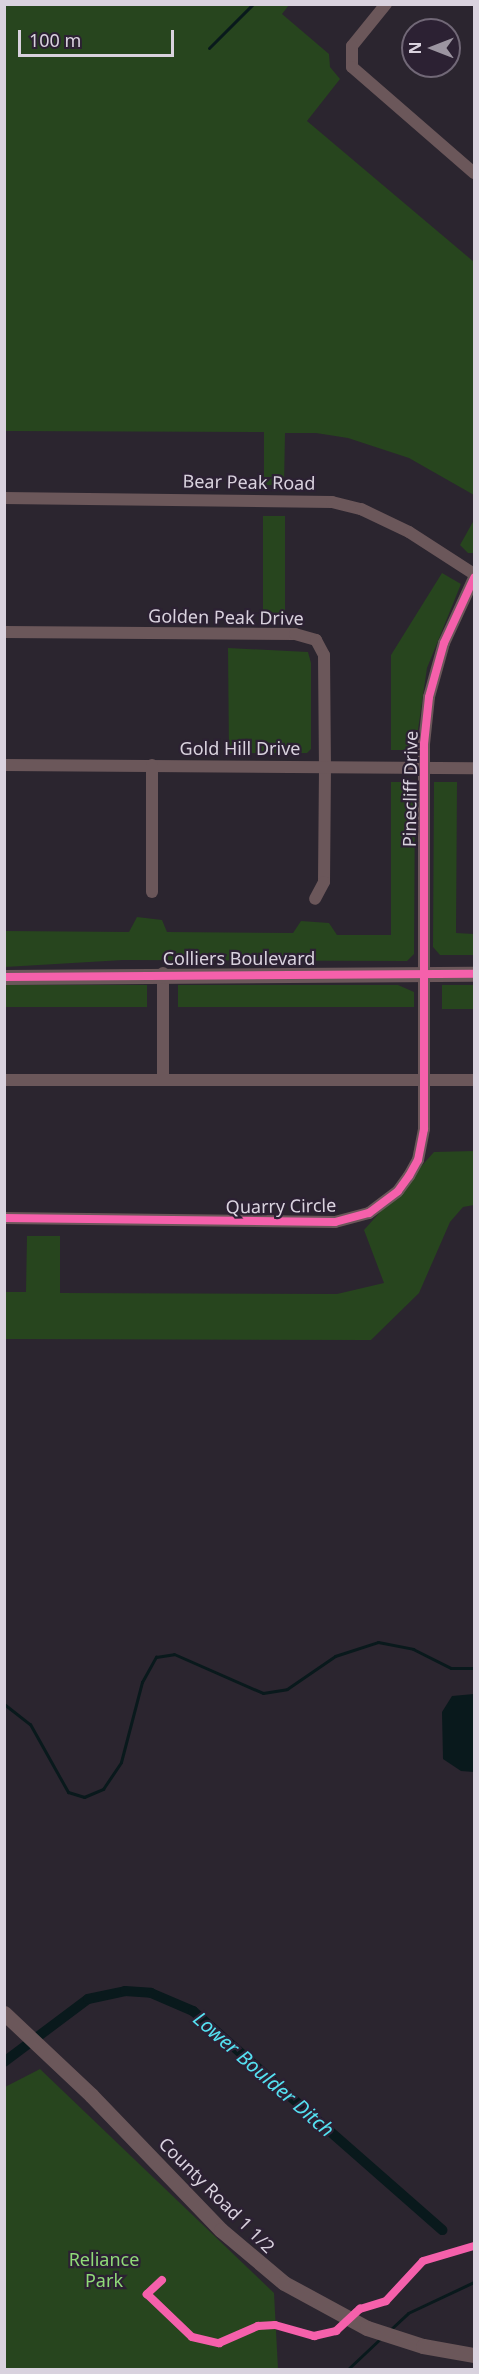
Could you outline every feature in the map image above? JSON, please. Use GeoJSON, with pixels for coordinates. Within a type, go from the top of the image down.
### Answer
{"type":"FeatureCollection","features":[{"type":"Feature","properties":{"kind":"street"},"geometry":{"type":"LineString","coordinates":[[386,4],[352,46],[352,67],[474,173]]}},
{"type":"Feature","properties":{"kind":"street","name":"Bear Peak Road"},"geometry":{"type":"LineString","coordinates":[[4,498],[332,502],[361,509],[409,532],[474,576]]}},
{"type":"Feature","properties":{"kind":"street","name":"Pinecliff Drive"},"geometry":{"type":"LineString","coordinates":[[424,974],[424,768],[429,697],[444,644],[474,576]]}},
{"type":"Feature","properties":{"kind":"street","name":"Golden Peak Drive"},"geometry":{"type":"LineString","coordinates":[[4,632],[308,635],[324,652],[324,882],[315,899]]}},
{"type":"Feature","properties":{"kind":"street","name":"Gold Hill Drive"},"geometry":{"type":"LineString","coordinates":[[4,765],[474,768]]}},
{"type":"Feature","properties":{"kind":"street"},"geometry":{"type":"LineString","coordinates":[[152,765],[152,892]]}},
{"type":"Feature","properties":{"kind":"street"},"geometry":{"type":"LineString","coordinates":[[163,1078],[164,973]]}},
{"type":"Feature","properties":{"kind":"street","name":"Colliers Boulevard"},"geometry":{"type":"LineString","coordinates":[[4,976],[164,973],[474,974]]}},
{"type":"Feature","properties":{"kind":"street","name":"Quarry Circle"},"geometry":{"type":"LineString","coordinates":[[4,1218],[306,1222],[352,1219],[369,1213],[398,1191],[418,1160],[423,1129],[424,974]]}},
{"type":"Feature","properties":{"kind":"street"},"geometry":{"type":"LineString","coordinates":[[4,1080],[163,1078],[474,1080]]}},
{"type":"Feature","properties":{"kind":"street","name":"County Road 1 1/2"},"geometry":{"type":"LineString","coordinates":[[4,2013],[43,2047],[239,2248],[284,2283],[336,2314],[402,2341],[474,2355]]}},
{"type":"Feature","properties":{"kind":"green space"},"geometry":{"type":"Polygon","coordinates":[[[289,5],[282,14],[329,54],[330,67],[340,79],[307,121],[474,262],[474,495],[409,458],[348,438],[316,433],[285,433],[284,485],[264,485],[264,432],[5,431],[5,6],[289,5]]]}},
{"type":"Feature","properties":{"kind":"green space"},"geometry":{"type":"Polygon","coordinates":[[[263,516],[285,516],[285,616],[263,616],[263,516]]]}},
{"type":"Feature","properties":{"kind":"green space"},"geometry":{"type":"Polygon","coordinates":[[[474,520],[474,553],[468,553],[460,545],[474,520]]]}},
{"type":"Feature","properties":{"kind":"green space"},"geometry":{"type":"Polygon","coordinates":[[[442,573],[461,584],[427,668],[415,750],[391,750],[391,655],[442,573]]]}},
{"type":"Feature","properties":{"kind":"green space"},"geometry":{"type":"Polygon","coordinates":[[[228,648],[308,652],[311,663],[311,749],[307,753],[229,753],[228,648]]]}},
{"type":"Feature","properties":{"kind":"green space"},"geometry":{"type":"Polygon","coordinates":[[[391,782],[415,782],[414,954],[407,961],[123,960],[5,967],[5,931],[129,932],[137,917],[162,920],[167,932],[293,933],[301,921],[329,923],[337,935],[391,935],[391,782]]]}},
{"type":"Feature","properties":{"kind":"green space"},"geometry":{"type":"Polygon","coordinates":[[[434,782],[457,782],[456,933],[474,934],[474,955],[440,955],[433,947],[434,782]]]}},
{"type":"Feature","properties":{"kind":"green space"},"geometry":{"type":"Polygon","coordinates":[[[5,985],[147,985],[147,1007],[5,1007],[5,985]]]}},
{"type":"Feature","properties":{"kind":"green space"},"geometry":{"type":"Polygon","coordinates":[[[178,985],[398,985],[414,992],[414,1007],[178,1007],[178,985]]]}},
{"type":"Feature","properties":{"kind":"green space"},"geometry":{"type":"Polygon","coordinates":[[[442,985],[474,985],[474,1009],[442,1009],[442,985]]]}},
{"type":"Feature","properties":{"kind":"green space"},"geometry":{"type":"Polygon","coordinates":[[[474,1151],[474,1205],[463,1207],[450,1222],[419,1293],[371,1340],[5,1339],[5,1292],[26,1292],[27,1236],[60,1236],[60,1293],[337,1294],[384,1283],[364,1230],[434,1152],[474,1151]]]}},
{"type":"Feature","properties":{"kind":"green space","name":"Reliance Park"},"geometry":{"type":"Polygon","coordinates":[[[40,2069],[274,2293],[278,2369],[5,2369],[5,2087],[40,2069]]]}},
{"type":"Feature","properties":{"kind":"shaded area"},"geometry":{"type":"Polygon","coordinates":[[[474,1694],[474,1772],[461,1771],[443,1759],[442,1712],[452,1696],[474,1694]]]}},
{"type":"Feature","properties":{"kind":"waterway"},"geometry":{"type":"LineString","coordinates":[[209,48],[253,4]]}},
{"type":"Feature","properties":{"kind":"waterway"},"geometry":{"type":"LineString","coordinates":[[4,1704],[30,1724],[68,1792],[84,1797],[103,1789],[121,1762],[142,1682],[156,1657],[174,1654],[263,1693],[287,1689],[335,1656],[378,1642],[413,1649],[451,1668],[474,1668]]}},
{"type":"Feature","properties":{"kind":"waterway","name":"Lower Boulder Ditch"},"geometry":{"type":"LineString","coordinates":[[4,2062],[88,1999],[125,1991],[151,1993],[193,2011],[442,2230]]}},
{"type":"Feature","properties":{"kind":"waterway"},"geometry":{"type":"LineString","coordinates":[[391,2329],[408,2313],[474,2282]]}},
{"type":"Feature","properties":{"kind":"waterway"},"geometry":{"type":"LineString","coordinates":[[347,2370],[381,2338]]}},
{"type":"Feature","properties":{"kind":"cycle path"},"geometry":{"type":"LineString","coordinates":[[4,1218],[335,1222],[369,1213],[398,1191],[418,1160],[424,1129],[424,744],[429,697],[444,643],[474,578]]}},
{"type":"Feature","properties":{"kind":"cycle path"},"geometry":{"type":"LineString","coordinates":[[4,977],[474,974]]}},
{"type":"Feature","properties":{"kind":"cycle path"},"geometry":{"type":"LineString","coordinates":[[162,2280],[147,2294],[192,2337],[219,2343],[258,2326],[275,2325],[314,2336],[336,2331],[360,2309],[386,2301],[423,2261],[474,2246]]}}]}
